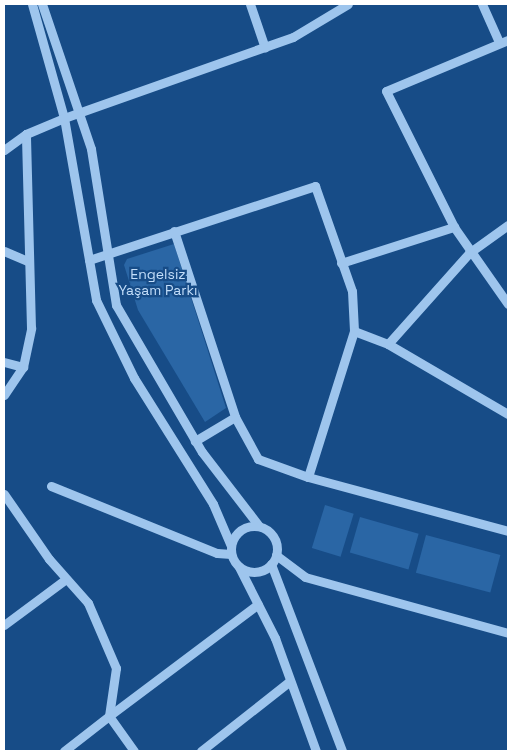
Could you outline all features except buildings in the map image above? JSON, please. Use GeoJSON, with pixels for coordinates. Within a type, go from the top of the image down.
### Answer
{"type":"FeatureCollection","features":[{"type":"Feature","properties":{"kind":"street"},"geometry":{"type":"LineString","coordinates":[[32,4],[64,118],[96,300],[134,378],[213,504],[231,550],[258,604],[290,681],[316,751]]}},
{"type":"Feature","properties":{"kind":"street"},"geometry":{"type":"LineString","coordinates":[[42,4],[82,112],[105,254],[116,305],[127,328],[195,441],[259,526],[276,540],[276,555],[271,564],[254,572],[239,567]]}},
{"type":"Feature","properties":{"kind":"street"},"geometry":{"type":"LineString","coordinates":[[250,4],[265,48]]}},
{"type":"Feature","properties":{"kind":"street"},"geometry":{"type":"LineString","coordinates":[[4,150],[26,134],[64,118],[293,37],[348,4]]}},
{"type":"Feature","properties":{"kind":"street"},"geometry":{"type":"LineString","coordinates":[[482,4],[504,41],[386,91],[454,227],[469,253],[508,304]]}},
{"type":"Feature","properties":{"kind":"street"},"geometry":{"type":"LineString","coordinates":[[4,395],[23,368],[31,328],[27,262],[26,134]]}},
{"type":"Feature","properties":{"kind":"street"},"geometry":{"type":"LineString","coordinates":[[88,260],[315,186],[352,291],[354,331],[308,477]]}},
{"type":"Feature","properties":{"kind":"street"},"geometry":{"type":"LineString","coordinates":[[388,344],[469,253],[508,225]]}},
{"type":"Feature","properties":{"kind":"street"},"geometry":{"type":"LineString","coordinates":[[341,262],[454,227]]}},
{"type":"Feature","properties":{"kind":"street"},"geometry":{"type":"LineString","coordinates":[[174,231],[235,417],[258,459],[308,477],[508,532]]}},
{"type":"Feature","properties":{"kind":"street"},"geometry":{"type":"LineString","coordinates":[[4,251],[27,262]]}},
{"type":"Feature","properties":{"kind":"street"},"geometry":{"type":"LineString","coordinates":[[354,331],[388,344],[508,414]]}},
{"type":"Feature","properties":{"kind":"street"},"geometry":{"type":"LineString","coordinates":[[4,362],[23,368]]}},
{"type":"Feature","properties":{"kind":"street"},"geometry":{"type":"LineString","coordinates":[[195,441],[235,417]]}},
{"type":"Feature","properties":{"kind":"street"},"geometry":{"type":"LineString","coordinates":[[51,486],[217,553],[231,550]]}},
{"type":"Feature","properties":{"kind":"street"},"geometry":{"type":"LineString","coordinates":[[4,494],[66,579],[88,603],[116,668],[109,716],[134,751]]}},
{"type":"Feature","properties":{"kind":"street"},"geometry":{"type":"LineString","coordinates":[[231,550],[238,532],[259,526]]}},
{"type":"Feature","properties":{"kind":"street"},"geometry":{"type":"LineString","coordinates":[[276,555],[305,577],[508,633]]}},
{"type":"Feature","properties":{"kind":"street"},"geometry":{"type":"LineString","coordinates":[[271,564],[342,751]]}},
{"type":"Feature","properties":{"kind":"street"},"geometry":{"type":"LineString","coordinates":[[4,625],[66,579]]}},
{"type":"Feature","properties":{"kind":"street"},"geometry":{"type":"LineString","coordinates":[[64,751],[258,604]]}},
{"type":"Feature","properties":{"kind":"street"},"geometry":{"type":"LineString","coordinates":[[201,751],[290,681]]}},
{"type":"Feature","properties":{"kind":"green space","name":"Engelsiz Yaşam Parkı"},"geometry":{"type":"Polygon","coordinates":[[[174,244],[226,408],[205,422],[138,310],[124,265],[127,259],[174,244]]]}},
{"type":"Feature","properties":{"kind":"green space"},"geometry":{"type":"Polygon","coordinates":[[[325,505],[354,514],[341,557],[312,548],[325,505]]]}},
{"type":"Feature","properties":{"kind":"green space"},"geometry":{"type":"Polygon","coordinates":[[[360,517],[419,534],[408,569],[350,553],[360,517]]]}},
{"type":"Feature","properties":{"kind":"green space"},"geometry":{"type":"Polygon","coordinates":[[[426,535],[500,555],[490,593],[416,573],[426,535]]]}}]}
